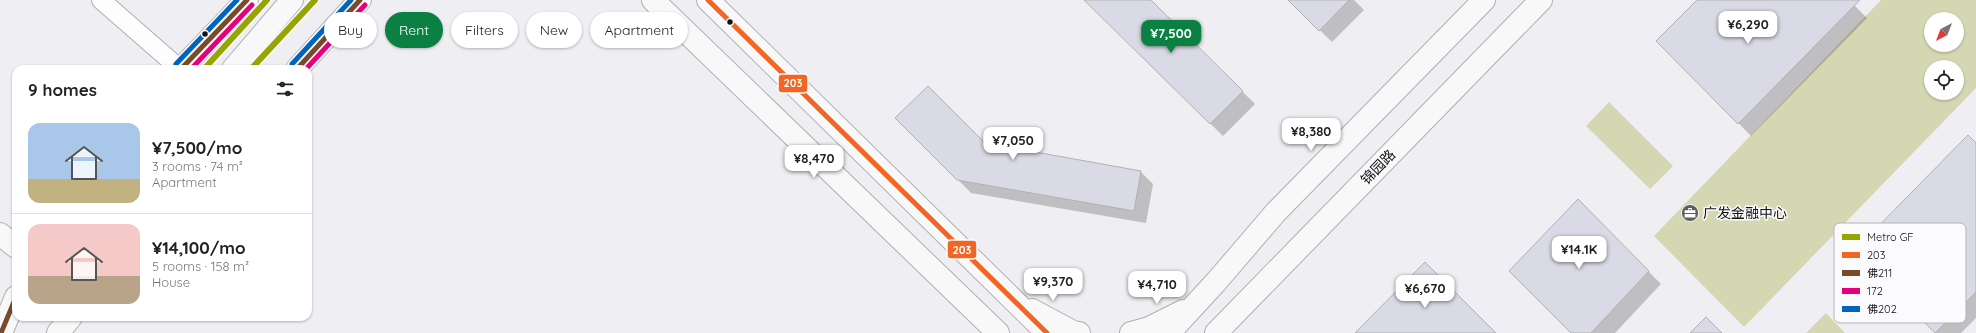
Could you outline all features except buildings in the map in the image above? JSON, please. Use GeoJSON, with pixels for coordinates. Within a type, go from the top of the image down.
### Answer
{"type":"FeatureCollection","features":[{"type":"Feature","properties":{"kind":"main road"},"geometry":{"type":"LineString","coordinates":[[184,65],[247,0]]}},
{"type":"Feature","properties":{"kind":"main road"},"geometry":{"type":"LineString","coordinates":[[236,65],[292,0]]}},
{"type":"Feature","properties":{"kind":"main road"},"geometry":{"type":"LineString","coordinates":[[301,65],[360,0]]}},
{"type":"Feature","properties":{"kind":"main road"},"geometry":{"type":"LineString","coordinates":[[653,0],[994,331]]}},
{"type":"Feature","properties":{"kind":"main road"},"geometry":{"type":"LineString","coordinates":[[708,0],[1046,333]]}},
{"type":"Feature","properties":{"kind":"main road"},"geometry":{"type":"LineString","coordinates":[[1169,333],[1276,212],[1484,0]]}},
{"type":"Feature","properties":{"kind":"main road","name":"锦园路"},"geometry":{"type":"LineString","coordinates":[[1218,332],[1541,0]]}},
{"type":"Feature","properties":{"kind":"main road"},"geometry":{"type":"LineString","coordinates":[[0,234],[12,244]]}},
{"type":"Feature","properties":{"kind":"main road"},"geometry":{"type":"LineString","coordinates":[[1015,301],[1073,332],[1079,333]]}},
{"type":"Feature","properties":{"kind":"main road"},"geometry":{"type":"LineString","coordinates":[[1130,333],[1149,328],[1195,305]]}},
{"type":"Feature","properties":{"kind":"main road"},"geometry":{"type":"LineString","coordinates":[[2,333],[12,307]]}},
{"type":"Feature","properties":{"kind":"main road"},"geometry":{"type":"LineString","coordinates":[[2,333],[14,321]]}},
{"type":"Feature","properties":{"kind":"main road"},"geometry":{"type":"LineString","coordinates":[[58,333],[68,321]]}},
{"type":"Feature","properties":{"kind":"street"},"geometry":{"type":"LineString","coordinates":[[101,0],[175,65]]}},
{"type":"Feature","properties":{"kind":"green space"},"geometry":{"type":"Polygon","coordinates":[[[1881,0],[1976,0],[1976,88],[1845,223],[1834,223],[1834,234],[1744,327],[1654,236],[1881,0]]]}},
{"type":"Feature","properties":{"kind":"green space"},"geometry":{"type":"Polygon","coordinates":[[[1609,102],[1673,166],[1650,189],[1586,126],[1609,102]]]}},
{"type":"Feature","properties":{"kind":"green space"},"geometry":{"type":"Polygon","coordinates":[[[1826,313],[1845,333],[1806,333],[1826,313]]]}},
{"type":"Feature","properties":{"kind":"metro line","name":"GF"},"geometry":{"type":"LineString","coordinates":[[208,65],[267,0]]}},
{"type":"Feature","properties":{"kind":"metro line","name":"GF"},"geometry":{"type":"LineString","coordinates":[[255,65],[315,0]]}},
{"type":"Feature","properties":{"kind":"transit line","name":"佛202"},"geometry":{"type":"LineString","coordinates":[[176,64],[237,0]]}},
{"type":"Feature","properties":{"kind":"transit line","name":"佛211"},"geometry":{"type":"LineString","coordinates":[[185,65],[247,0]]}},
{"type":"Feature","properties":{"kind":"transit line","name":"佛202"},"geometry":{"type":"LineString","coordinates":[[292,64],[351,0]]}},
{"type":"Feature","properties":{"kind":"transit line","name":"佛211"},"geometry":{"type":"LineString","coordinates":[[301,65],[360,0]]}},
{"type":"Feature","properties":{"kind":"transit line","name":"203"},"geometry":{"type":"LineString","coordinates":[[708,0],[1047,333]]}},
{"type":"Feature","properties":{"kind":"transit line","name":"172"},"geometry":{"type":"LineString","coordinates":[[195,65],[252,5]]}},
{"type":"Feature","properties":{"kind":"transit line","name":"172"},"geometry":{"type":"LineString","coordinates":[[310,65],[365,5]]}},
{"type":"Feature","properties":{"kind":"transit line","name":"佛211"},"geometry":{"type":"LineString","coordinates":[[1,333],[12,307]]}},
{"type":"Feature","properties":{"kind":"place","name":"广发金融中心"},"geometry":{"type":"Point","coordinates":[1690,213]}}]}
